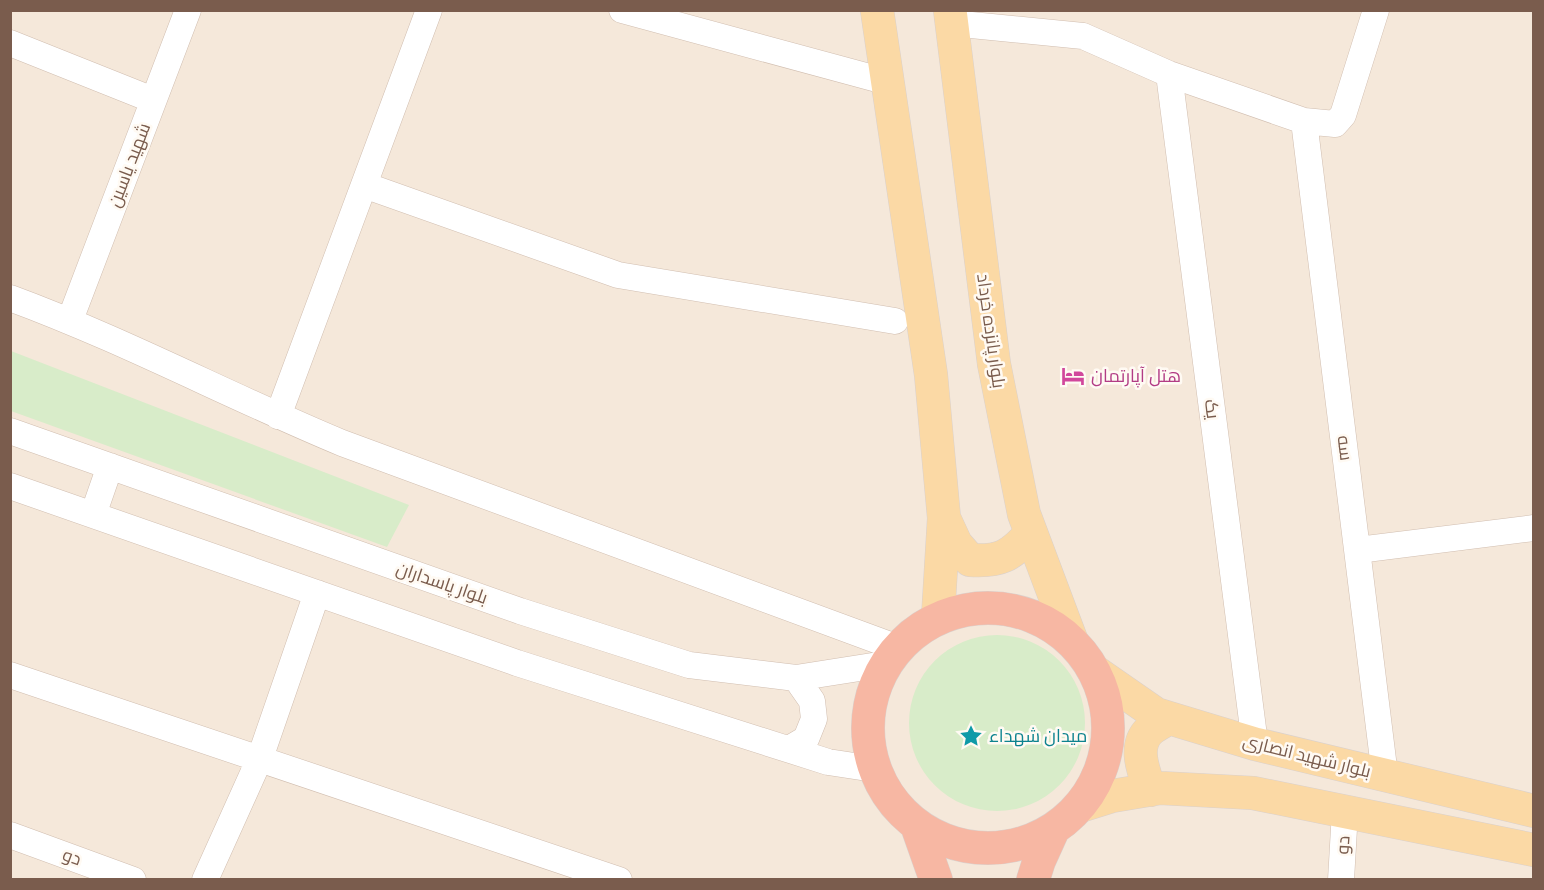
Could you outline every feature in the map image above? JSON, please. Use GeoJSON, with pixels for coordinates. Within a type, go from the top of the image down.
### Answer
{"type":"FeatureCollection","features":[{"type":"Feature","properties":{"kind":"highway"},"geometry":{"type":"LineString","coordinates":[[973,608],[1009,609],[1043,620],[1072,642],[1094,671],[1106,705],[1108,741],[1099,776],[1080,806],[1053,830],[1020,845],[985,849],[949,843],[917,826],[891,801],[874,769],[867,734],[871,698],[892,656],[908,637],[938,617],[973,608]]}},
{"type":"Feature","properties":{"kind":"highway"},"geometry":{"type":"LineString","coordinates":[[917,826],[936,879]]}},
{"type":"Feature","properties":{"kind":"highway"},"geometry":{"type":"LineString","coordinates":[[1033,879],[1053,830]]}},
{"type":"Feature","properties":{"kind":"main road"},"geometry":{"type":"LineString","coordinates":[[877,10],[931,375],[944,518],[938,617]]}},
{"type":"Feature","properties":{"kind":"main road","name":"بلوار پانزده خرداد"},"geometry":{"type":"LineString","coordinates":[[951,17],[994,364],[1024,514],[1072,642]]}},
{"type":"Feature","properties":{"kind":"main road"},"geometry":{"type":"LineString","coordinates":[[944,518],[956,544],[970,560],[991,561],[1017,550],[1031,533]]}},
{"type":"Feature","properties":{"kind":"main road","name":"بلوار شهید انصاری"},"geometry":{"type":"LineString","coordinates":[[1094,671],[1156,714],[1255,744],[1533,811]]}},
{"type":"Feature","properties":{"kind":"main road"},"geometry":{"type":"LineString","coordinates":[[1150,790],[1141,758],[1141,744],[1149,731],[1169,718]]}},
{"type":"Feature","properties":{"kind":"main road"},"geometry":{"type":"LineString","coordinates":[[1080,806],[1112,796],[1160,788],[1253,792],[1533,850]]}},
{"type":"Feature","properties":{"kind":"street","name":"شهید یاسین"},"geometry":{"type":"LineString","coordinates":[[70,320],[188,10]]}},
{"type":"Feature","properties":{"kind":"street"},"geometry":{"type":"LineString","coordinates":[[278,416],[429,10]]}},
{"type":"Feature","properties":{"kind":"street"},"geometry":{"type":"LineString","coordinates":[[622,10],[888,82]]}},
{"type":"Feature","properties":{"kind":"street"},"geometry":{"type":"LineString","coordinates":[[951,17],[1083,36],[1169,74],[1304,121],[1335,124],[1343,115],[1376,10]]}},
{"type":"Feature","properties":{"kind":"street"},"geometry":{"type":"LineString","coordinates":[[10,44],[153,100]]}},
{"type":"Feature","properties":{"kind":"street","name":"یک"},"geometry":{"type":"LineString","coordinates":[[1169,74],[1255,744]]}},
{"type":"Feature","properties":{"kind":"street","name":"سه"},"geometry":{"type":"LineString","coordinates":[[1304,121],[1385,776]]}},
{"type":"Feature","properties":{"kind":"street"},"geometry":{"type":"LineString","coordinates":[[364,184],[618,275],[895,321]]}},
{"type":"Feature","properties":{"kind":"street"},"geometry":{"type":"LineString","coordinates":[[10,298],[70,320],[278,416],[353,447],[892,656]]}},
{"type":"Feature","properties":{"kind":"street","name":"بلوار پاسداران"},"geometry":{"type":"LineString","coordinates":[[10,431],[520,610],[689,665],[796,678],[892,656]]}},
{"type":"Feature","properties":{"kind":"street"},"geometry":{"type":"LineString","coordinates":[[93,515],[111,466]]}},
{"type":"Feature","properties":{"kind":"street"},"geometry":{"type":"LineString","coordinates":[[10,486],[517,663],[828,762],[874,769]]}},
{"type":"Feature","properties":{"kind":"street"},"geometry":{"type":"LineString","coordinates":[[1358,550],[1533,528]]}},
{"type":"Feature","properties":{"kind":"street"},"geometry":{"type":"LineString","coordinates":[[205,879],[260,758],[317,593]]}},
{"type":"Feature","properties":{"kind":"street"},"geometry":{"type":"LineString","coordinates":[[10,675],[620,879]]}},
{"type":"Feature","properties":{"kind":"street"},"geometry":{"type":"LineString","coordinates":[[789,749],[806,739],[814,719],[812,701],[796,678]]}},
{"type":"Feature","properties":{"kind":"street","name":"دو"},"geometry":{"type":"LineString","coordinates":[[1341,879],[1345,811]]}},
{"type":"Feature","properties":{"kind":"street","name":"دو"},"geometry":{"type":"LineString","coordinates":[[10,836],[133,879]]}},
{"type":"Feature","properties":{"kind":"shaded area"},"geometry":{"type":"Polygon","coordinates":[[[11,11],[1533,11],[1533,879],[11,879],[11,11]]]}},
{"type":"Feature","properties":{"kind":"green space"},"geometry":{"type":"Polygon","coordinates":[[[10,351],[409,505],[387,547],[11,411],[10,351]]]}},
{"type":"Feature","properties":{"kind":"green space"},"geometry":{"type":"Polygon","coordinates":[[[997,635],[1031,642],[1046,650],[1059,661],[1070,674],[1078,689],[1085,723],[1078,757],[1070,772],[1059,785],[1046,796],[1031,804],[997,811],[963,804],[948,796],[935,785],[924,772],[916,757],[909,723],[916,689],[924,674],[935,661],[948,650],[963,642],[997,635]]]}},
{"type":"Feature","properties":{"kind":"place","name":"هتل آپارتمان"},"geometry":{"type":"Point","coordinates":[1073,376]}},
{"type":"Feature","properties":{"kind":"place","name":"میدان شهداء"},"geometry":{"type":"Point","coordinates":[971,736]}}]}
